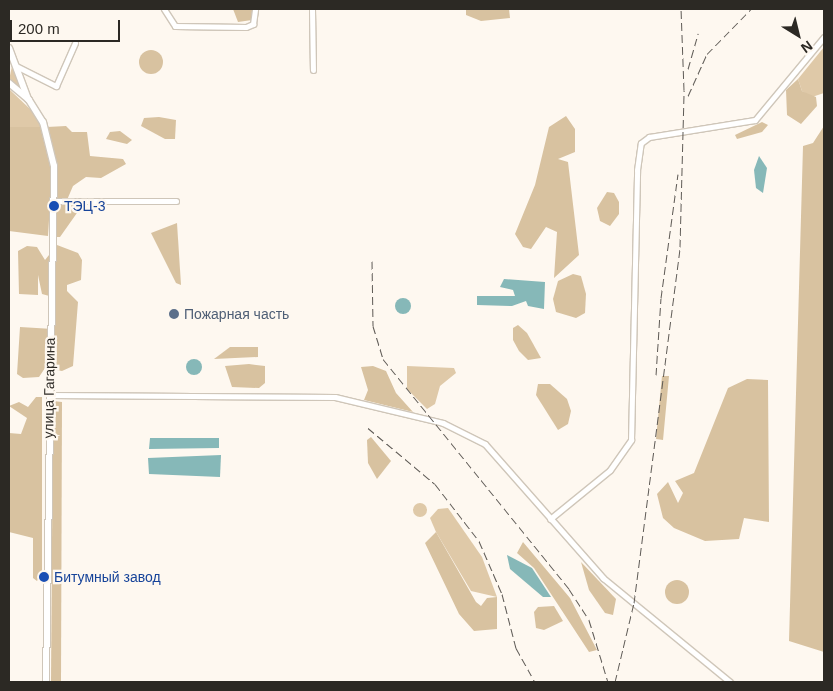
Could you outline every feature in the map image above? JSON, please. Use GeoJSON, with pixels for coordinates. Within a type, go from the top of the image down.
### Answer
{"type":"FeatureCollection","features":[{"type":"Feature","properties":{"kind":"main road","name":"улица Гагарина"},"geometry":{"type":"LineString","coordinates":[[9,48],[12,64],[51,142],[52,201],[46,682]]}},
{"type":"Feature","properties":{"kind":"main road","name":"улица Гагарина"},"geometry":{"type":"LineString","coordinates":[[9,83],[29,100]]}},
{"type":"Feature","properties":{"kind":"street"},"geometry":{"type":"LineString","coordinates":[[164,9],[175,26],[246,27],[253,24],[255,9]]}},
{"type":"Feature","properties":{"kind":"street"},"geometry":{"type":"LineString","coordinates":[[312,9],[313,70]]}},
{"type":"Feature","properties":{"kind":"street"},"geometry":{"type":"LineString","coordinates":[[550,518],[610,470],[631,440],[637,170],[641,143],[649,137],[755,120],[824,36]]}},
{"type":"Feature","properties":{"kind":"street"},"geometry":{"type":"LineString","coordinates":[[12,64],[56,86],[75,42]]}},
{"type":"Feature","properties":{"kind":"street"},"geometry":{"type":"LineString","coordinates":[[52,201],[176,201]]}},
{"type":"Feature","properties":{"kind":"street"},"geometry":{"type":"LineString","coordinates":[[50,395],[335,398],[410,414],[485,444],[603,578],[730,682]]}},
{"type":"Feature","properties":{"kind":"shaded area"},"geometry":{"type":"Polygon","coordinates":[[[233,9],[253,9],[252,20],[238,22],[233,9]]]}},
{"type":"Feature","properties":{"kind":"shaded area"},"geometry":{"type":"Polygon","coordinates":[[[466,9],[509,9],[510,18],[481,21],[466,15],[466,9]]]}},
{"type":"Feature","properties":{"kind":"shaded area"},"geometry":{"type":"Polygon","coordinates":[[[824,47],[824,93],[812,97],[802,91],[798,79],[824,47]]]}},
{"type":"Feature","properties":{"kind":"shaded area"},"geometry":{"type":"Polygon","coordinates":[[[151,50],[159,54],[163,62],[159,70],[151,74],[143,70],[139,62],[143,54],[151,50]]]}},
{"type":"Feature","properties":{"kind":"shaded area"},"geometry":{"type":"Polygon","coordinates":[[[12,66],[22,92],[9,80],[12,66]]]}},
{"type":"Feature","properties":{"kind":"shaded area"},"geometry":{"type":"Polygon","coordinates":[[[798,79],[802,91],[816,97],[817,106],[801,124],[787,115],[786,90],[798,79]]]}},
{"type":"Feature","properties":{"kind":"shaded area"},"geometry":{"type":"Polygon","coordinates":[[[9,89],[30,109],[43,127],[9,127],[9,89]]]}},
{"type":"Feature","properties":{"kind":"shaded area"},"geometry":{"type":"Polygon","coordinates":[[[566,116],[575,129],[575,152],[558,159],[568,162],[579,255],[554,278],[557,232],[546,227],[531,249],[523,247],[515,234],[535,185],[549,127],[566,116]]]}},
{"type":"Feature","properties":{"kind":"shaded area"},"geometry":{"type":"Polygon","coordinates":[[[159,117],[176,120],[175,139],[165,139],[141,126],[144,118],[159,117]]]}},
{"type":"Feature","properties":{"kind":"shaded area"},"geometry":{"type":"Polygon","coordinates":[[[762,122],[768,125],[762,132],[737,139],[735,135],[762,122]]]}},
{"type":"Feature","properties":{"kind":"shaded area"},"geometry":{"type":"Polygon","coordinates":[[[66,126],[72,132],[87,132],[90,156],[123,159],[126,164],[101,178],[86,177],[73,186],[67,200],[84,203],[60,237],[53,237],[57,165],[47,127],[66,126]]]}},
{"type":"Feature","properties":{"kind":"shaded area"},"geometry":{"type":"Polygon","coordinates":[[[824,126],[824,652],[789,641],[803,146],[813,143],[824,126]]]}},
{"type":"Feature","properties":{"kind":"shaded area"},"geometry":{"type":"Polygon","coordinates":[[[9,127],[43,127],[52,170],[48,236],[9,231],[9,127]]]}},
{"type":"Feature","properties":{"kind":"shaded area"},"geometry":{"type":"Polygon","coordinates":[[[120,131],[132,140],[127,144],[106,139],[110,132],[120,131]]]}},
{"type":"Feature","properties":{"kind":"shaded area"},"geometry":{"type":"Polygon","coordinates":[[[607,192],[614,193],[619,202],[619,214],[610,226],[600,221],[597,208],[607,192]]]}},
{"type":"Feature","properties":{"kind":"shaded area"},"geometry":{"type":"Polygon","coordinates":[[[177,223],[181,285],[176,283],[151,233],[177,223]]]}},
{"type":"Feature","properties":{"kind":"shaded area"},"geometry":{"type":"Polygon","coordinates":[[[57,245],[78,253],[82,260],[81,280],[67,285],[67,291],[78,302],[73,366],[62,371],[45,368],[39,377],[23,378],[17,374],[20,327],[53,329],[53,297],[42,294],[38,275],[38,295],[19,294],[18,251],[27,246],[37,247],[45,260],[57,245]]]}},
{"type":"Feature","properties":{"kind":"shaded area"},"geometry":{"type":"Polygon","coordinates":[[[573,274],[581,276],[586,294],[585,313],[576,318],[556,312],[553,299],[558,281],[573,274]]]}},
{"type":"Feature","properties":{"kind":"shaded area"},"geometry":{"type":"Polygon","coordinates":[[[518,325],[527,333],[541,358],[528,360],[519,351],[513,340],[513,328],[518,325]]]}},
{"type":"Feature","properties":{"kind":"shaded area"},"geometry":{"type":"Polygon","coordinates":[[[230,347],[258,347],[258,357],[214,359],[230,347]]]}},
{"type":"Feature","properties":{"kind":"shaded area"},"geometry":{"type":"Polygon","coordinates":[[[249,364],[265,366],[265,383],[259,388],[232,387],[225,366],[249,364]]]}},
{"type":"Feature","properties":{"kind":"shaded area"},"geometry":{"type":"Polygon","coordinates":[[[373,366],[386,371],[396,393],[413,412],[364,400],[368,390],[361,367],[373,366]]]}},
{"type":"Feature","properties":{"kind":"shaded area"},"geometry":{"type":"Polygon","coordinates":[[[407,366],[454,368],[456,373],[440,386],[435,404],[427,409],[407,389],[407,366]]]}},
{"type":"Feature","properties":{"kind":"shaded area"},"geometry":{"type":"Polygon","coordinates":[[[662,376],[669,376],[663,440],[656,439],[662,376]]]}},
{"type":"Feature","properties":{"kind":"shaded area"},"geometry":{"type":"Polygon","coordinates":[[[747,379],[768,380],[769,522],[744,518],[739,539],[705,541],[674,528],[663,518],[657,494],[668,482],[678,503],[683,493],[675,481],[694,473],[728,388],[747,379]]]}},
{"type":"Feature","properties":{"kind":"shaded area"},"geometry":{"type":"Polygon","coordinates":[[[538,384],[550,384],[567,399],[571,411],[568,424],[558,430],[536,395],[538,384]]]}},
{"type":"Feature","properties":{"kind":"shaded area"},"geometry":{"type":"Polygon","coordinates":[[[36,397],[42,397],[42,573],[37,581],[33,578],[33,538],[9,532],[9,433],[21,434],[27,418],[9,406],[19,402],[28,407],[36,397]]]}},
{"type":"Feature","properties":{"kind":"shaded area"},"geometry":{"type":"Polygon","coordinates":[[[53,401],[62,402],[61,682],[51,682],[53,401]]]}},
{"type":"Feature","properties":{"kind":"shaded area"},"geometry":{"type":"Polygon","coordinates":[[[371,437],[391,461],[377,479],[368,463],[367,440],[371,437]]]}},
{"type":"Feature","properties":{"kind":"shaded area"},"geometry":{"type":"Polygon","coordinates":[[[417,503],[423,503],[427,510],[423,517],[417,517],[413,513],[413,507],[417,503]]]}},
{"type":"Feature","properties":{"kind":"shaded area"},"geometry":{"type":"Polygon","coordinates":[[[448,508],[482,557],[497,597],[471,591],[436,532],[430,518],[438,509],[448,508]]]}},
{"type":"Feature","properties":{"kind":"shaded area"},"geometry":{"type":"Polygon","coordinates":[[[436,532],[476,602],[481,606],[487,598],[497,597],[497,629],[474,631],[459,614],[425,543],[436,532]]]}},
{"type":"Feature","properties":{"kind":"shaded area"},"geometry":{"type":"Polygon","coordinates":[[[523,542],[570,598],[597,650],[589,652],[534,568],[517,553],[523,542]]]}},
{"type":"Feature","properties":{"kind":"shaded area"},"geometry":{"type":"Polygon","coordinates":[[[581,562],[616,599],[613,615],[605,613],[589,590],[581,562]]]}},
{"type":"Feature","properties":{"kind":"shaded area"},"geometry":{"type":"Polygon","coordinates":[[[677,580],[686,583],[689,592],[686,601],[677,604],[668,601],[665,592],[668,583],[677,580]]]}},
{"type":"Feature","properties":{"kind":"shaded area"},"geometry":{"type":"Polygon","coordinates":[[[554,606],[563,621],[544,630],[536,628],[534,612],[538,607],[554,606]]]}},
{"type":"Feature","properties":{"kind":"water"},"geometry":{"type":"Polygon","coordinates":[[[759,156],[767,168],[763,193],[756,188],[754,170],[759,156]]]}},
{"type":"Feature","properties":{"kind":"water"},"geometry":{"type":"Polygon","coordinates":[[[504,279],[545,282],[544,309],[528,306],[526,301],[512,306],[477,305],[477,296],[515,296],[513,290],[500,287],[504,279]]]}},
{"type":"Feature","properties":{"kind":"water"},"geometry":{"type":"Polygon","coordinates":[[[403,298],[409,300],[411,306],[409,312],[403,314],[397,312],[395,306],[397,300],[403,298]]]}},
{"type":"Feature","properties":{"kind":"water"},"geometry":{"type":"Polygon","coordinates":[[[191,359],[197,359],[202,364],[200,373],[191,375],[186,370],[186,364],[191,359]]]}},
{"type":"Feature","properties":{"kind":"water"},"geometry":{"type":"Polygon","coordinates":[[[150,438],[219,438],[219,448],[149,449],[150,438]]]}},
{"type":"Feature","properties":{"kind":"water"},"geometry":{"type":"Polygon","coordinates":[[[221,455],[220,477],[149,474],[148,458],[221,455]]]}},
{"type":"Feature","properties":{"kind":"water"},"geometry":{"type":"Polygon","coordinates":[[[507,555],[532,568],[551,597],[543,597],[510,569],[507,555]]]}},
{"type":"Feature","properties":{"kind":"railway"},"geometry":{"type":"LineString","coordinates":[[615,682],[634,603],[680,247],[684,90],[681,9]]}},
{"type":"Feature","properties":{"kind":"railway"},"geometry":{"type":"LineString","coordinates":[[688,96],[707,54],[751,9]]}},
{"type":"Feature","properties":{"kind":"railway"},"geometry":{"type":"LineString","coordinates":[[688,69],[698,33]]}},
{"type":"Feature","properties":{"kind":"railway"},"geometry":{"type":"LineString","coordinates":[[656,375],[661,298],[678,174]]}},
{"type":"Feature","properties":{"kind":"railway"},"geometry":{"type":"LineString","coordinates":[[372,261],[373,326],[383,359],[569,589],[589,620],[608,682]]}},
{"type":"Feature","properties":{"kind":"railway"},"geometry":{"type":"LineString","coordinates":[[368,428],[435,484],[479,541],[502,594],[516,648],[535,682]]}},
{"type":"Feature","properties":{"kind":"place","name":"ТЭЦ-3"},"geometry":{"type":"Point","coordinates":[54,206]}},
{"type":"Feature","properties":{"kind":"place","name":"Пожарная часть"},"geometry":{"type":"Point","coordinates":[174,314]}},
{"type":"Feature","properties":{"kind":"place","name":"Битумный завод"},"geometry":{"type":"Point","coordinates":[44,577]}}]}
